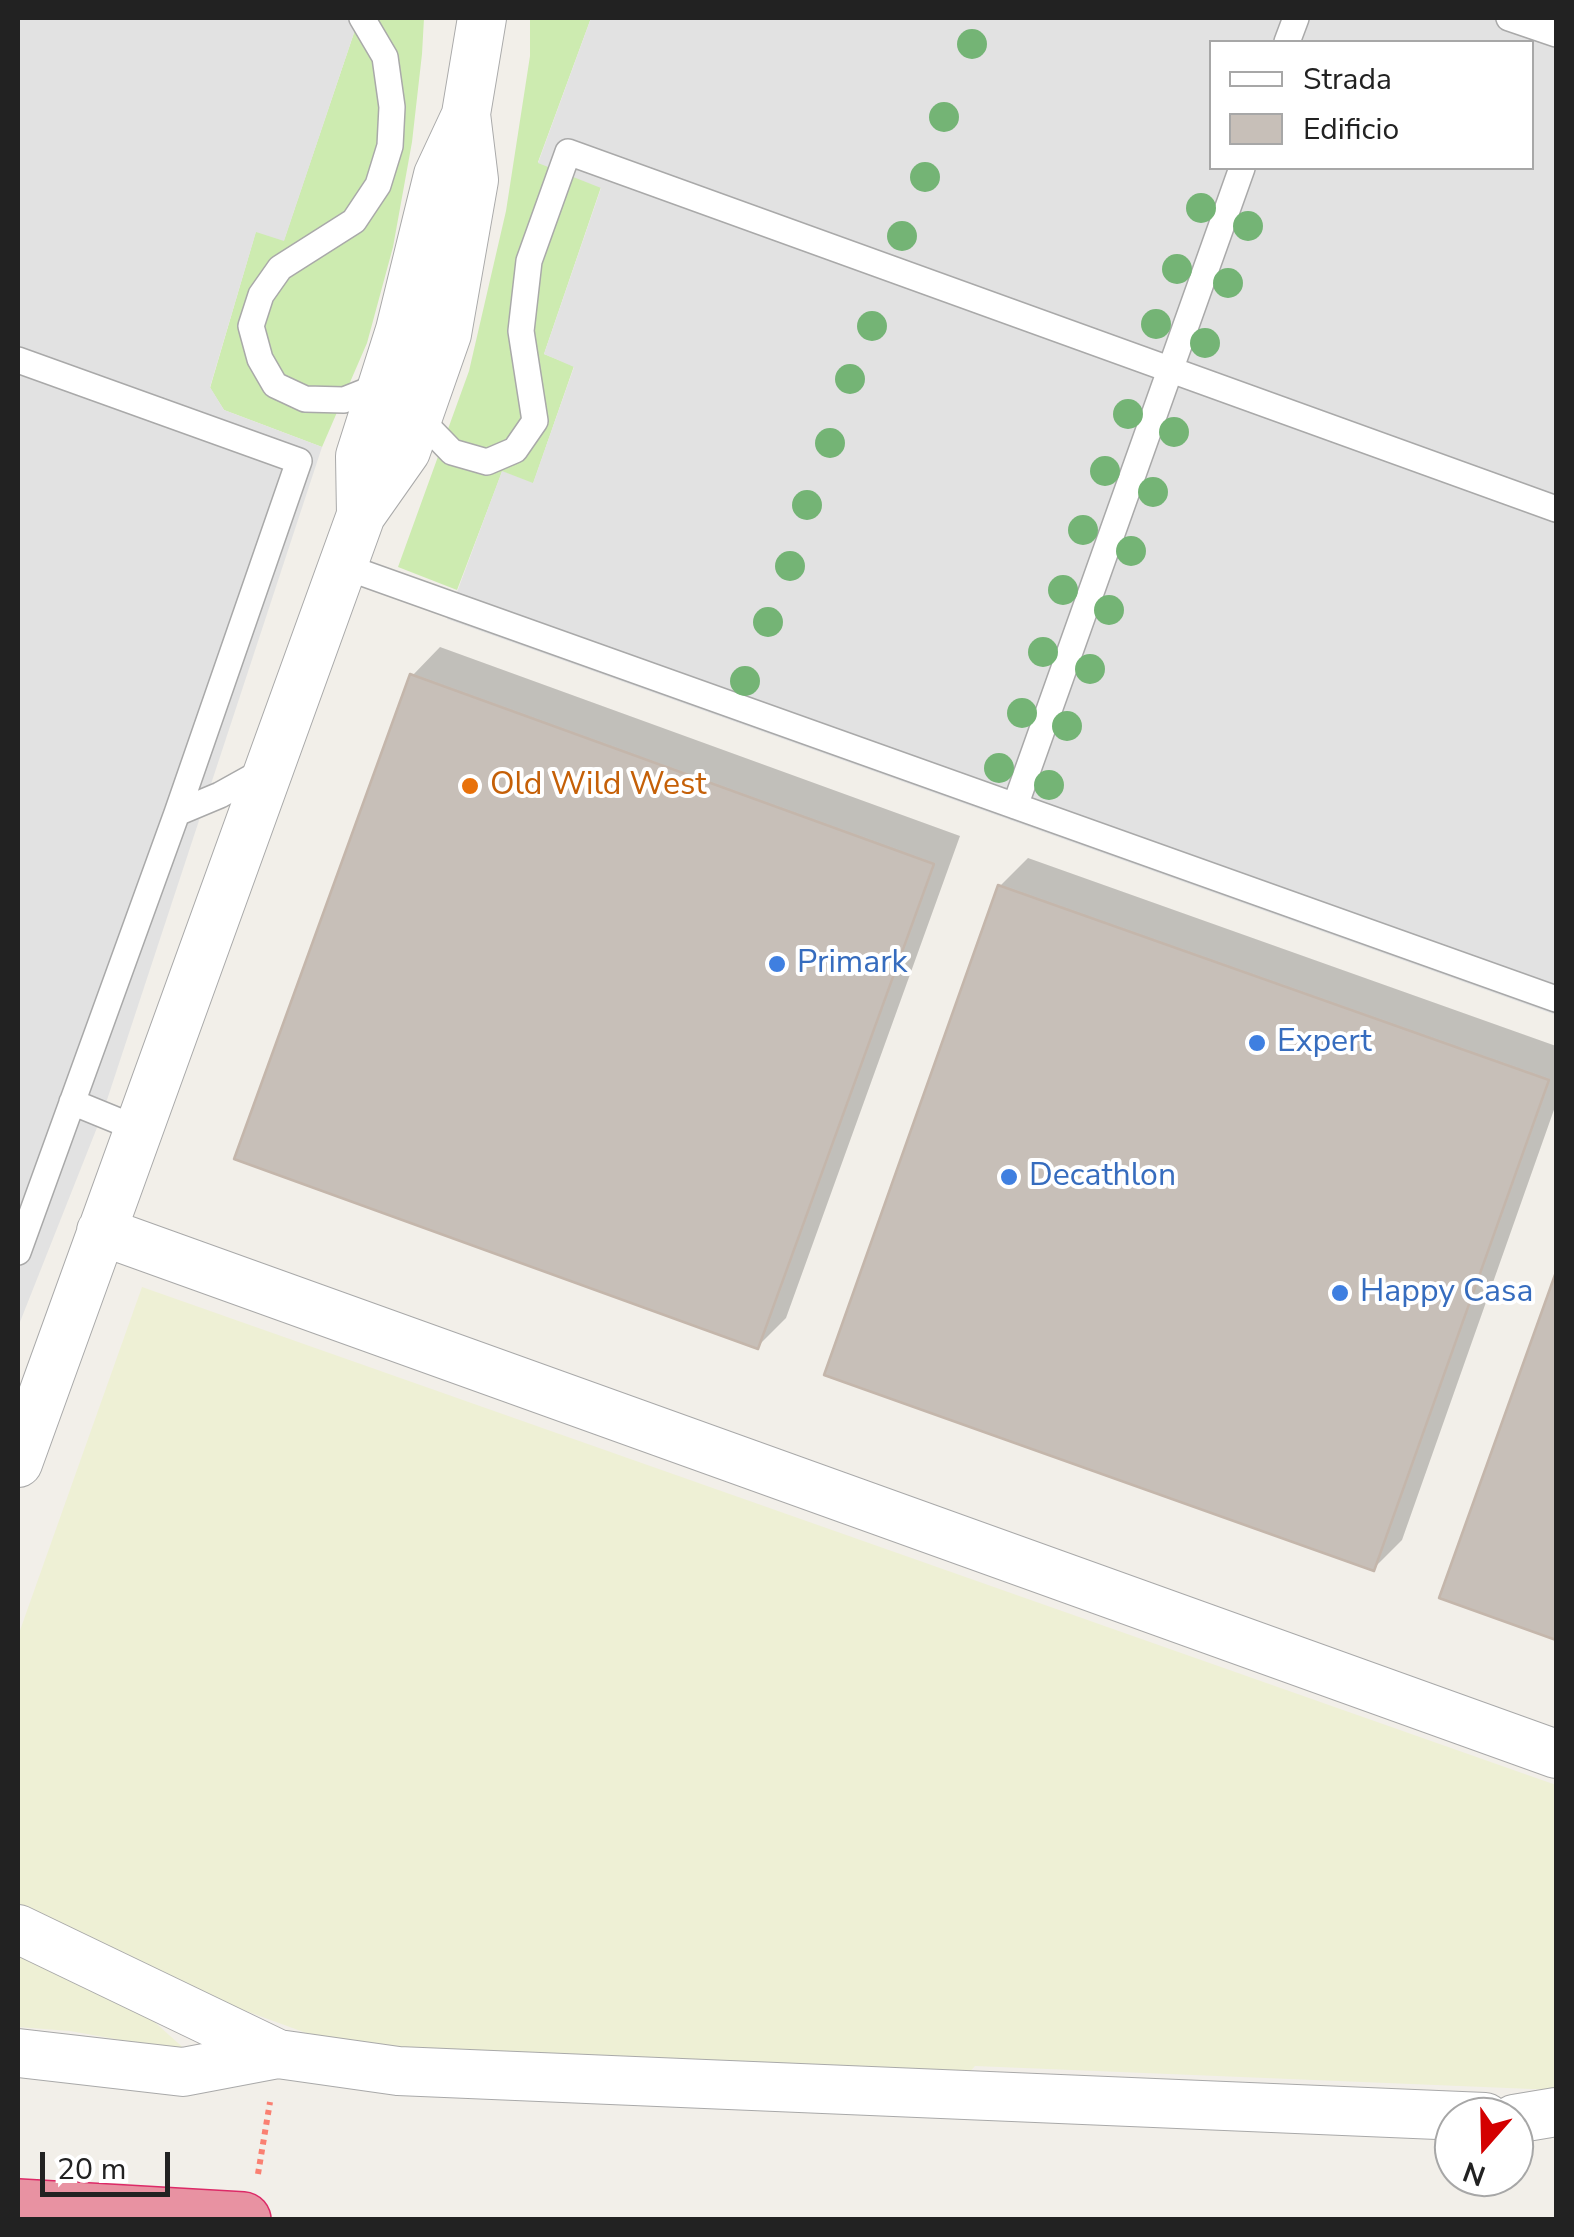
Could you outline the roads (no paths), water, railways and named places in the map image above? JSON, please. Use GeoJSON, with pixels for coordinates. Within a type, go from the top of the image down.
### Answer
{"type":"FeatureCollection","features":[{"type":"Feature","properties":{"kind":"highway"},"geometry":{"type":"LineString","coordinates":[[29,2208],[250,2201]]}},
{"type":"Feature","properties":{"kind":"street"},"geometry":{"type":"LineString","coordinates":[[18,1463],[362,514],[406,451],[448,334],[474,180],[466,114],[474,32]]}},
{"type":"Feature","properties":{"kind":"street"},"geometry":{"type":"LineString","coordinates":[[362,514],[360,456],[384,384],[438,175],[466,114]]}},
{"type":"Feature","properties":{"kind":"street"},"geometry":{"type":"LineString","coordinates":[[100,1231],[1556,1754]]}},
{"type":"Feature","properties":{"kind":"street"},"geometry":{"type":"LineString","coordinates":[[18,1930],[278,2054],[398,2071],[1434,2115]]}},
{"type":"Feature","properties":{"kind":"street"},"geometry":{"type":"LineString","coordinates":[[18,2053],[182,2072],[278,2054]]}},
{"type":"Feature","properties":{"kind":"lane"},"geometry":{"type":"LineString","coordinates":[[362,18],[385,56],[392,107],[390,146],[378,185],[354,221],[280,268],[260,295],[251,326],[260,359],[275,385],[304,399],[344,400],[384,384]]}},
{"type":"Feature","properties":{"kind":"lane"},"geometry":{"type":"LineString","coordinates":[[1509,18],[1556,34]]}},
{"type":"Feature","properties":{"kind":"lane"},"geometry":{"type":"LineString","coordinates":[[420,418],[452,452],[487,462],[515,450],[536,420],[521,331],[529,261],[568,152],[1556,509]]}},
{"type":"Feature","properties":{"kind":"lane"},"geometry":{"type":"LineString","coordinates":[[1015,806],[1241,170]]}},
{"type":"Feature","properties":{"kind":"lane"},"geometry":{"type":"LineString","coordinates":[[18,360],[299,461],[178,812],[18,1252]]}},
{"type":"Feature","properties":{"kind":"lane"},"geometry":{"type":"LineString","coordinates":[[343,566],[1556,998]]}},
{"type":"Feature","properties":{"kind":"lane"},"geometry":{"type":"LineString","coordinates":[[178,812],[269,768]]}},
{"type":"Feature","properties":{"kind":"lane"},"geometry":{"type":"LineString","coordinates":[[72,1102],[138,1129]]}},
{"type":"Feature","properties":{"kind":"place","name":"Old Wild West"},"geometry":{"type":"Point","coordinates":[470,786]}},
{"type":"Feature","properties":{"kind":"place","name":"Primark"},"geometry":{"type":"Point","coordinates":[777,964]}},
{"type":"Feature","properties":{"kind":"place","name":"Expert"},"geometry":{"type":"Point","coordinates":[1257,1043]}},
{"type":"Feature","properties":{"kind":"place","name":"Decathlon"},"geometry":{"type":"Point","coordinates":[1009,1177]}},
{"type":"Feature","properties":{"kind":"place","name":"Happy Casa"},"geometry":{"type":"Point","coordinates":[1340,1293]}}]}
